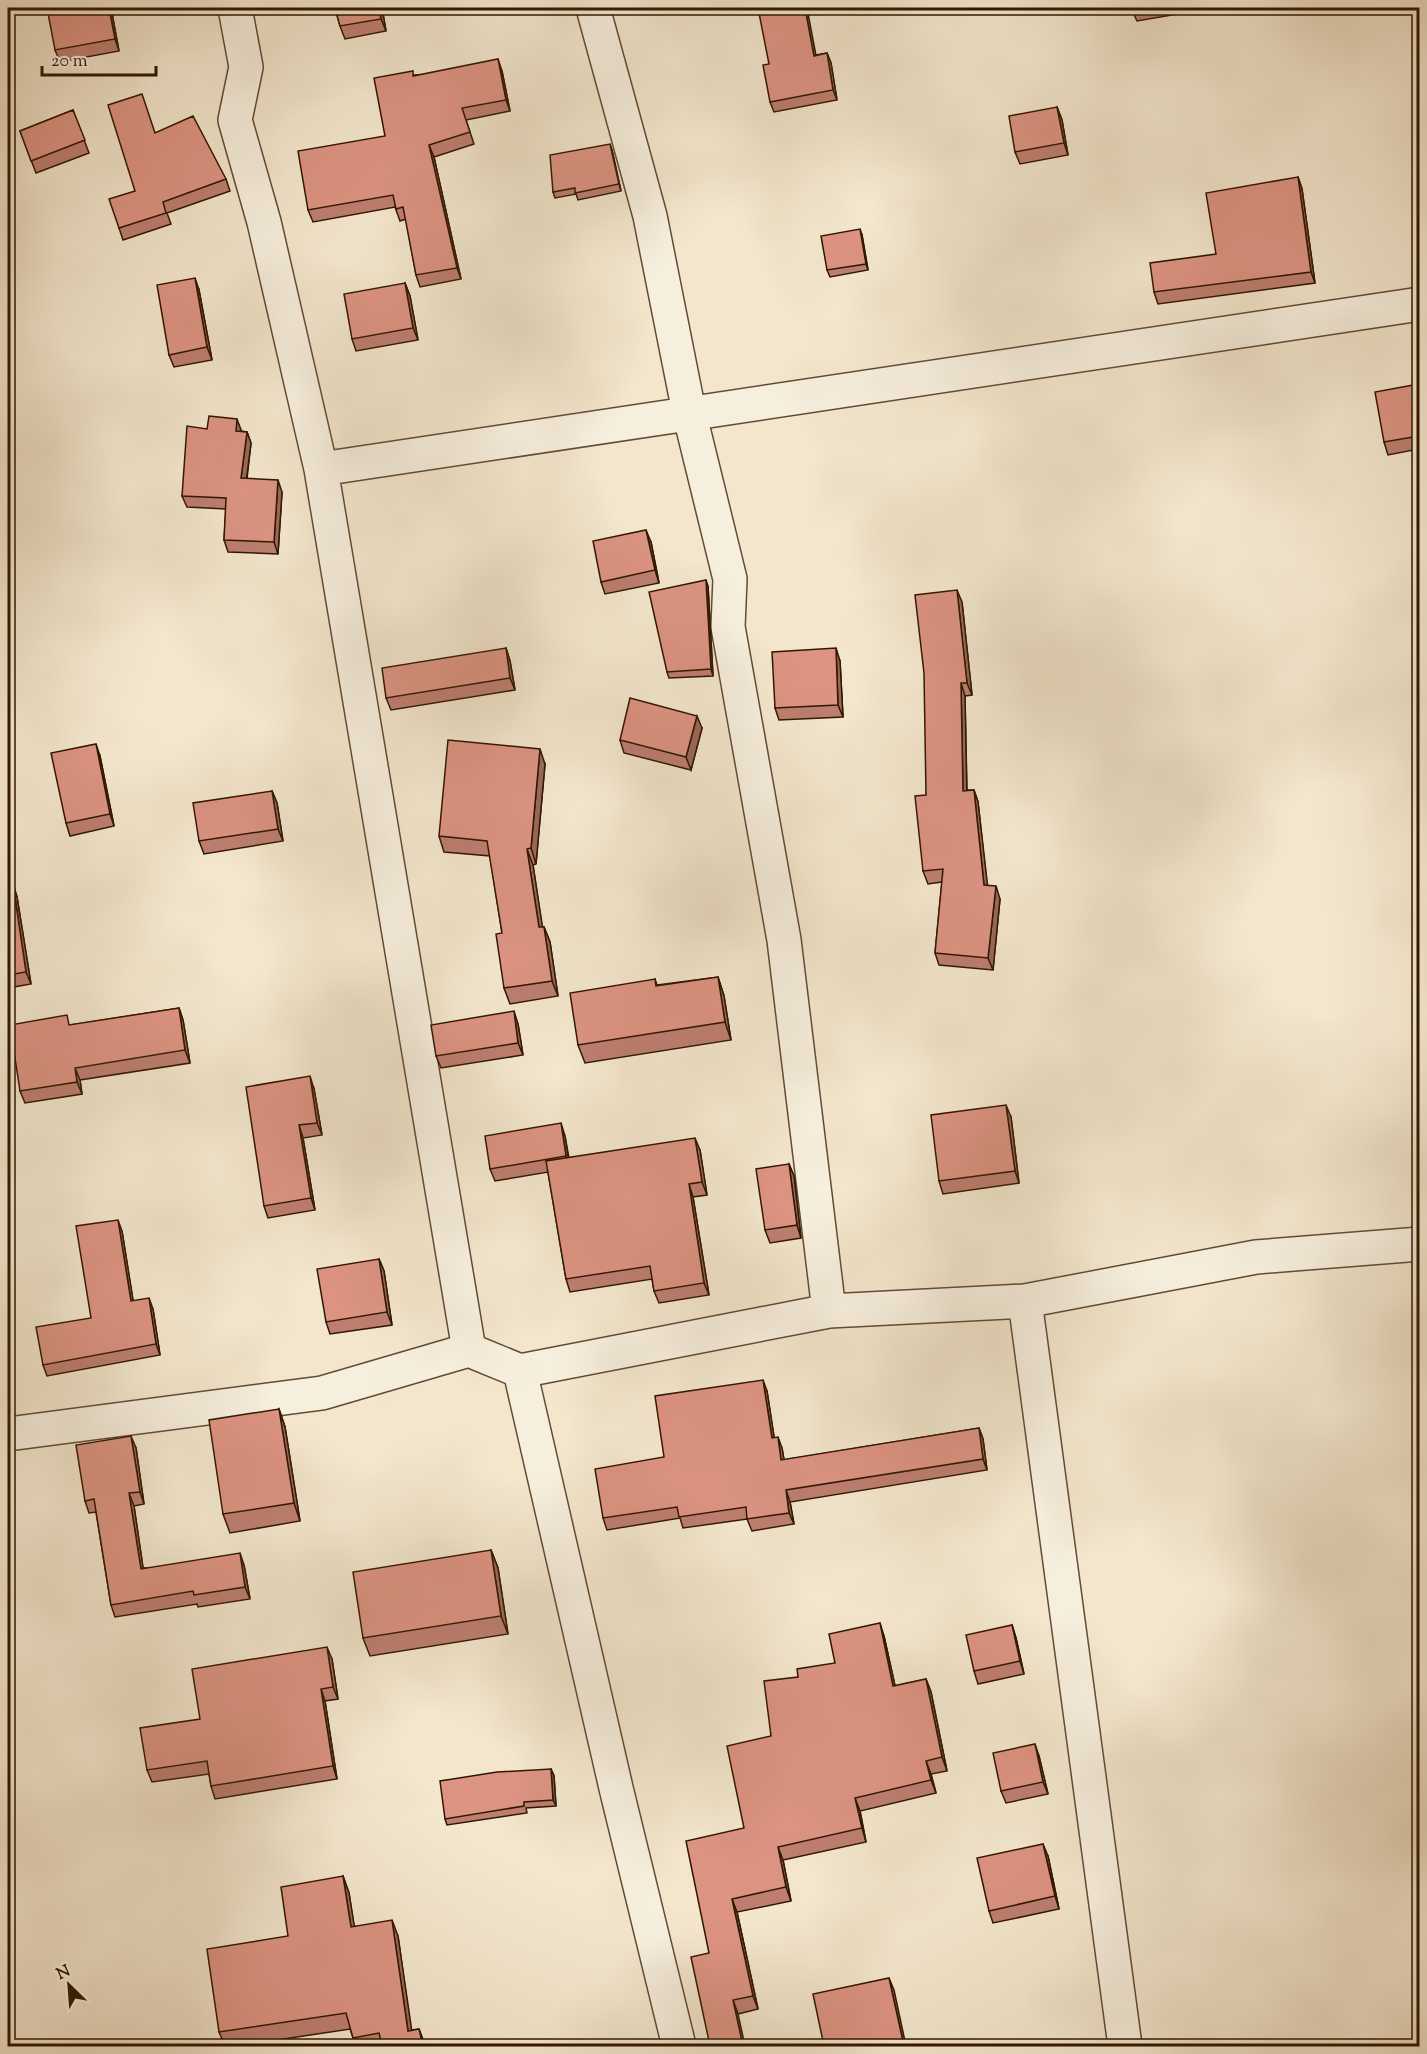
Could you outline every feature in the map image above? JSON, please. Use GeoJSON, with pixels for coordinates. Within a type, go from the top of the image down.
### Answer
{"type":"FeatureCollection","features":[{"type":"Feature","properties":{"kind":"street"},"geometry":{"type":"LineString","coordinates":[[235,8],[246,67],[236,120],[264,222],[321,469],[469,1350]]}},
{"type":"Feature","properties":{"kind":"street"},"geometry":{"type":"LineString","coordinates":[[593,8],[650,216],[689,412],[730,579],[728,627],[784,940],[829,1311]]}},
{"type":"Feature","properties":{"kind":"street"},"geometry":{"type":"LineString","coordinates":[[321,469],[1419,304]]}},
{"type":"Feature","properties":{"kind":"street"},"geometry":{"type":"LineString","coordinates":[[8,1434],[322,1393],[469,1350],[520,1371],[829,1311],[1024,1301],[1256,1257],[1419,1244]]}},
{"type":"Feature","properties":{"kind":"street"},"geometry":{"type":"LineString","coordinates":[[1024,1301],[1125,2046]]}},
{"type":"Feature","properties":{"kind":"street"},"geometry":{"type":"LineString","coordinates":[[520,1371],[679,2046]]}},
{"type":"Feature","properties":{"kind":"building"},"geometry":{"type":"Polygon","coordinates":[[[47,8],[109,8],[115,39],[55,50],[47,8]]]}},
{"type":"Feature","properties":{"kind":"building"},"geometry":{"type":"Polygon","coordinates":[[[335,8],[379,8],[381,19],[340,26],[335,8]]]}},
{"type":"Feature","properties":{"kind":"building"},"geometry":{"type":"Polygon","coordinates":[[[758,8],[805,8],[814,56],[827,53],[833,90],[770,102],[763,65],[769,64],[758,8]]]}},
{"type":"Feature","properties":{"kind":"building"},"geometry":{"type":"Polygon","coordinates":[[[498,59],[506,100],[462,108],[470,132],[429,145],[457,268],[416,275],[403,207],[396,209],[393,195],[308,210],[298,151],[385,136],[374,78],[413,71],[413,76],[498,59]]]}},
{"type":"Feature","properties":{"kind":"building"},"geometry":{"type":"Polygon","coordinates":[[[142,94],[155,133],[193,116],[226,179],[163,202],[166,213],[119,228],[109,199],[135,191],[108,105],[142,94]]]}},
{"type":"Feature","properties":{"kind":"building"},"geometry":{"type":"Polygon","coordinates":[[[1057,107],[1064,143],[1015,152],[1009,116],[1057,107]]]}},
{"type":"Feature","properties":{"kind":"building"},"geometry":{"type":"Polygon","coordinates":[[[73,110],[85,140],[31,161],[20,131],[73,110]]]}},
{"type":"Feature","properties":{"kind":"building"},"geometry":{"type":"Polygon","coordinates":[[[610,144],[619,184],[575,193],[575,188],[553,192],[550,155],[610,144]]]}},
{"type":"Feature","properties":{"kind":"building"},"geometry":{"type":"Polygon","coordinates":[[[1298,177],[1311,272],[1154,292],[1150,263],[1216,254],[1206,193],[1298,177]]]}},
{"type":"Feature","properties":{"kind":"building"},"geometry":{"type":"Polygon","coordinates":[[[860,229],[866,264],[827,270],[821,236],[860,229]]]}},
{"type":"Feature","properties":{"kind":"building"},"geometry":{"type":"Polygon","coordinates":[[[195,278],[207,347],[169,355],[157,285],[195,278]]]}},
{"type":"Feature","properties":{"kind":"building"},"geometry":{"type":"Polygon","coordinates":[[[405,283],[413,328],[352,339],[344,294],[405,283]]]}},
{"type":"Feature","properties":{"kind":"building"},"geometry":{"type":"Polygon","coordinates":[[[1419,384],[1419,436],[1384,442],[1375,392],[1419,384]]]}},
{"type":"Feature","properties":{"kind":"building"},"geometry":{"type":"Polygon","coordinates":[[[209,416],[237,419],[236,431],[247,432],[241,478],[278,480],[274,542],[224,540],[226,498],[182,496],[187,426],[207,429],[209,416]]]}},
{"type":"Feature","properties":{"kind":"building"},"geometry":{"type":"Polygon","coordinates":[[[646,530],[655,570],[601,582],[593,541],[646,530]]]}},
{"type":"Feature","properties":{"kind":"building"},"geometry":{"type":"Polygon","coordinates":[[[706,580],[711,669],[667,672],[649,592],[706,580]]]}},
{"type":"Feature","properties":{"kind":"building"},"geometry":{"type":"Polygon","coordinates":[[[957,590],[967,683],[961,683],[963,791],[974,790],[984,885],[996,886],[988,958],[935,953],[943,869],[923,871],[915,796],[926,795],[924,673],[915,595],[957,590]]]}},
{"type":"Feature","properties":{"kind":"building"},"geometry":{"type":"Polygon","coordinates":[[[506,648],[510,678],[386,698],[382,668],[506,648]]]}},
{"type":"Feature","properties":{"kind":"building"},"geometry":{"type":"Polygon","coordinates":[[[836,648],[838,705],[775,708],[772,652],[836,648]]]}},
{"type":"Feature","properties":{"kind":"building"},"geometry":{"type":"Polygon","coordinates":[[[630,698],[697,716],[686,757],[620,740],[630,698]]]}},
{"type":"Feature","properties":{"kind":"building"},"geometry":{"type":"Polygon","coordinates":[[[448,740],[540,749],[531,848],[527,849],[539,927],[544,927],[552,981],[504,988],[496,934],[502,933],[487,841],[439,836],[448,740]]]}},
{"type":"Feature","properties":{"kind":"building"},"geometry":{"type":"Polygon","coordinates":[[[96,744],[110,814],[66,823],[51,753],[96,744]]]}},
{"type":"Feature","properties":{"kind":"building"},"geometry":{"type":"Polygon","coordinates":[[[272,791],[278,829],[199,841],[193,803],[272,791]]]}},
{"type":"Feature","properties":{"kind":"building"},"geometry":{"type":"Polygon","coordinates":[[[13,884],[26,972],[8,975],[8,885],[13,884]]]}},
{"type":"Feature","properties":{"kind":"building"},"geometry":{"type":"Polygon","coordinates":[[[718,977],[725,1022],[578,1045],[570,993],[655,979],[656,986],[718,977]]]}},
{"type":"Feature","properties":{"kind":"building"},"geometry":{"type":"Polygon","coordinates":[[[179,1008],[185,1050],[75,1068],[77,1082],[20,1091],[10,1025],[67,1015],[69,1025],[179,1008]]]}},
{"type":"Feature","properties":{"kind":"building"},"geometry":{"type":"Polygon","coordinates":[[[514,1011],[518,1043],[436,1056],[431,1025],[514,1011]]]}},
{"type":"Feature","properties":{"kind":"building"},"geometry":{"type":"Polygon","coordinates":[[[310,1076],[317,1123],[299,1125],[311,1198],[264,1206],[246,1087],[310,1076]]]}},
{"type":"Feature","properties":{"kind":"building"},"geometry":{"type":"Polygon","coordinates":[[[1006,1105],[1015,1171],[939,1181],[931,1115],[1006,1105]]]}},
{"type":"Feature","properties":{"kind":"building"},"geometry":{"type":"Polygon","coordinates":[[[561,1123],[566,1156],[490,1169],[485,1136],[561,1123]]]}},
{"type":"Feature","properties":{"kind":"building"},"geometry":{"type":"Polygon","coordinates":[[[695,1138],[702,1182],[689,1184],[704,1283],[654,1291],[650,1266],[566,1279],[546,1161],[695,1138]]]}},
{"type":"Feature","properties":{"kind":"building"},"geometry":{"type":"Polygon","coordinates":[[[789,1164],[797,1225],[765,1230],[756,1169],[789,1164]]]}},
{"type":"Feature","properties":{"kind":"building"},"geometry":{"type":"Polygon","coordinates":[[[118,1220],[131,1301],[149,1298],[156,1344],[43,1365],[36,1327],[91,1318],[76,1226],[118,1220]]]}},
{"type":"Feature","properties":{"kind":"building"},"geometry":{"type":"Polygon","coordinates":[[[379,1259],[387,1312],[326,1322],[317,1269],[379,1259]]]}},
{"type":"Feature","properties":{"kind":"building"},"geometry":{"type":"Polygon","coordinates":[[[763,1380],[772,1438],[778,1437],[781,1460],[979,1428],[983,1459],[786,1490],[789,1513],[747,1519],[746,1507],[679,1517],[677,1507],[603,1518],[595,1469],[664,1457],[655,1396],[763,1380]]]}},
{"type":"Feature","properties":{"kind":"building"},"geometry":{"type":"Polygon","coordinates":[[[279,1409],[294,1503],[223,1514],[209,1420],[279,1409]]]}},
{"type":"Feature","properties":{"kind":"building"},"geometry":{"type":"Polygon","coordinates":[[[131,1436],[140,1492],[129,1493],[141,1569],[240,1553],[245,1587],[194,1595],[193,1591],[111,1605],[94,1499],[85,1501],[76,1445],[131,1436]]]}},
{"type":"Feature","properties":{"kind":"building"},"geometry":{"type":"Polygon","coordinates":[[[491,1550],[501,1616],[363,1638],[353,1572],[491,1550]]]}},
{"type":"Feature","properties":{"kind":"building"},"geometry":{"type":"Polygon","coordinates":[[[880,1623],[893,1686],[926,1679],[942,1757],[926,1761],[931,1780],[855,1798],[862,1828],[778,1847],[786,1887],[732,1899],[753,1996],[733,2000],[743,2046],[710,2046],[691,1957],[709,1953],[686,1841],[744,1828],[727,1746],[771,1736],[764,1681],[798,1677],[797,1669],[835,1663],[829,1634],[880,1623]]]}},
{"type":"Feature","properties":{"kind":"building"},"geometry":{"type":"Polygon","coordinates":[[[1012,1625],[1020,1661],[974,1671],[966,1635],[1012,1625]]]}},
{"type":"Feature","properties":{"kind":"building"},"geometry":{"type":"Polygon","coordinates":[[[327,1647],[333,1687],[321,1689],[333,1766],[211,1786],[207,1761],[147,1770],[140,1728],[200,1719],[192,1669],[327,1647]]]}},
{"type":"Feature","properties":{"kind":"building"},"geometry":{"type":"Polygon","coordinates":[[[1035,1744],[1043,1782],[1001,1791],[993,1753],[1035,1744]]]}},
{"type":"Feature","properties":{"kind":"building"},"geometry":{"type":"Polygon","coordinates":[[[551,1769],[553,1800],[524,1802],[524,1806],[445,1819],[440,1781],[497,1772],[551,1769]]]}},
{"type":"Feature","properties":{"kind":"building"},"geometry":{"type":"Polygon","coordinates":[[[1043,1844],[1055,1896],[989,1911],[977,1858],[1043,1844]]]}},
{"type":"Feature","properties":{"kind":"building"},"geometry":{"type":"Polygon","coordinates":[[[343,1876],[351,1927],[392,1920],[408,2031],[419,2029],[423,2046],[382,2046],[379,2033],[353,2038],[346,2013],[219,2032],[207,1949],[288,1936],[281,1887],[343,1876]]]}},
{"type":"Feature","properties":{"kind":"building"},"geometry":{"type":"Polygon","coordinates":[[[889,1978],[904,2046],[824,2046],[813,1994],[889,1978]]]}}]}
